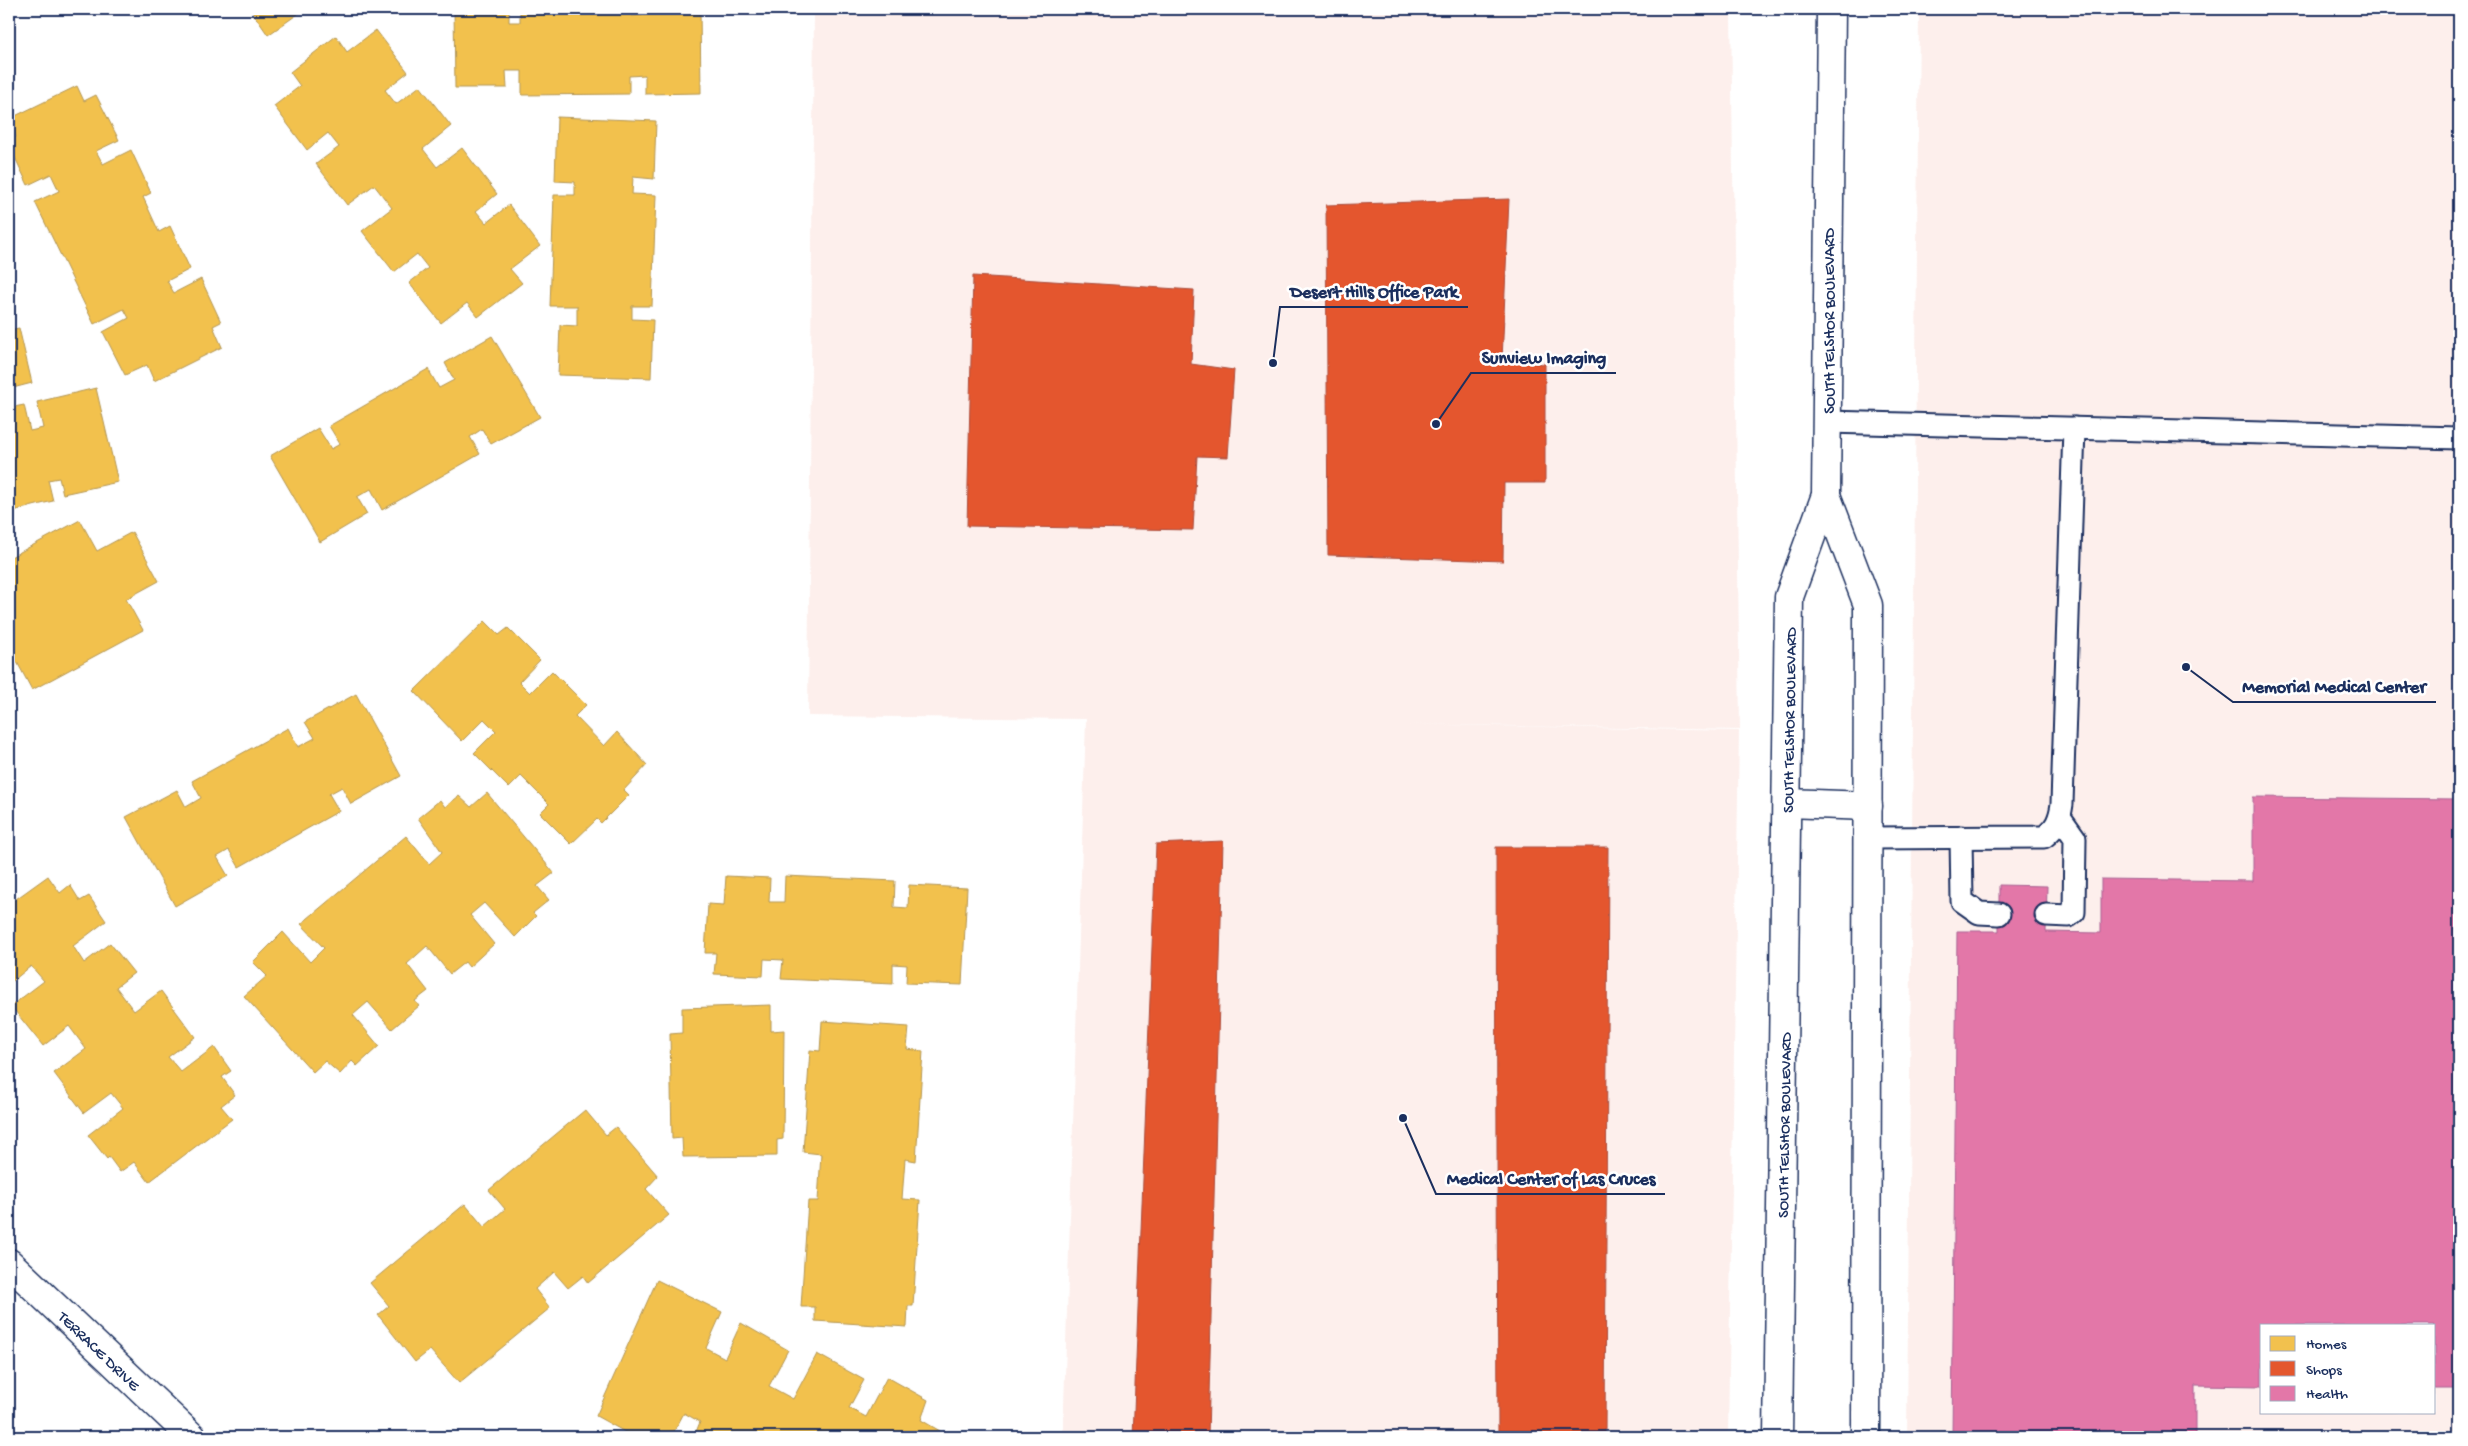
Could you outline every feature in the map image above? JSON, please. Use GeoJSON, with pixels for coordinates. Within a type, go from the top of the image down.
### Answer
{"type":"FeatureCollection","features":[{"type":"Feature","properties":{"kind":"main road","name":"SOUTH TELSHOR BOULEVARD"},"geometry":{"type":"LineString","coordinates":[[1778,1437],[1790,597],[1826,495],[1831,9]]}},
{"type":"Feature","properties":{"kind":"main road"},"geometry":{"type":"LineString","coordinates":[[1826,495],[1868,605],[1866,1437]]}},
{"type":"Feature","properties":{"kind":"main road"},"geometry":{"type":"LineString","coordinates":[[1787,803],[1868,806]]}},
{"type":"Feature","properties":{"kind":"main road","name":"TERRACE DRIVE"},"geometry":{"type":"LineString","coordinates":[[9,1263],[192,1437]]}},
{"type":"Feature","properties":{"kind":"lane"},"geometry":{"type":"LineString","coordinates":[[1827,422],[2459,438]]}},
{"type":"Feature","properties":{"kind":"lane"},"geometry":{"type":"LineString","coordinates":[[1868,838],[2044,837],[2053,830],[2061,811],[2074,428]]}},
{"type":"Feature","properties":{"kind":"lane"},"geometry":{"type":"LineString","coordinates":[[2046,916],[2069,916],[2074,912],[2075,838],[2061,811]]}},
{"type":"Feature","properties":{"kind":"lane"},"geometry":{"type":"LineString","coordinates":[[1961,837],[1962,900],[1979,914],[1999,914]]}},
{"type":"Feature","properties":{"kind":"shaded area"},"geometry":{"type":"Polygon","coordinates":[[[814,9],[1731,9],[1740,730],[1396,724],[1739,731],[1728,1437],[1063,1437],[1086,719],[808,716],[814,9]]]}},
{"type":"Feature","properties":{"kind":"shaded area"},"geometry":{"type":"Polygon","coordinates":[[[1919,9],[2459,9],[2459,1437],[1907,1437],[1919,9]]]}},
{"type":"Feature","properties":{"kind":"building: Homes"},"geometry":{"type":"Polygon","coordinates":[[[250,9],[305,9],[268,35],[250,9]]]}},
{"type":"Feature","properties":{"kind":"building: Homes"},"geometry":{"type":"Polygon","coordinates":[[[454,9],[509,9],[509,22],[520,22],[520,9],[631,9],[631,16],[645,15],[645,9],[700,9],[701,93],[645,94],[645,75],[629,76],[629,94],[522,95],[522,71],[506,71],[507,88],[455,88],[454,9]]]}},
{"type":"Feature","properties":{"kind":"building: Homes"},"geometry":{"type":"Polygon","coordinates":[[[376,30],[408,72],[385,90],[396,104],[420,86],[451,126],[423,149],[437,167],[462,148],[497,194],[476,211],[486,223],[509,205],[540,246],[510,269],[522,283],[478,317],[467,303],[441,323],[409,283],[428,268],[417,254],[394,272],[362,231],[392,208],[374,185],[347,205],[316,164],[339,147],[328,133],[307,150],[274,106],[300,86],[290,72],[336,36],[347,52],[376,30]]]}},
{"type":"Feature","properties":{"kind":"building: Homes"},"geometry":{"type":"Polygon","coordinates":[[[77,86],[84,101],[96,95],[119,140],[96,151],[103,164],[131,150],[151,193],[143,197],[159,232],[170,226],[190,269],[167,281],[174,293],[201,279],[221,322],[213,326],[222,347],[154,381],[147,365],[125,375],[103,332],[129,318],[124,309],[94,324],[35,202],[59,191],[51,174],[28,185],[9,145],[9,142],[16,137],[9,119],[77,86]]]}},
{"type":"Feature","properties":{"kind":"building: Homes"},"geometry":{"type":"Polygon","coordinates":[[[557,117],[656,121],[654,179],[633,177],[632,194],[656,195],[652,306],[632,306],[632,319],[653,320],[651,378],[558,375],[560,325],[577,326],[577,306],[550,306],[554,195],[575,195],[575,182],[555,181],[557,117]]]}},
{"type":"Feature","properties":{"kind":"building: Homes"},"geometry":{"type":"Polygon","coordinates":[[[19,328],[32,383],[9,389],[9,330],[19,328]]]}},
{"type":"Feature","properties":{"kind":"building: Homes"},"geometry":{"type":"Polygon","coordinates":[[[492,336],[540,417],[491,444],[482,429],[470,437],[480,454],[382,510],[371,489],[357,497],[367,514],[320,542],[270,456],[318,428],[331,449],[340,444],[329,426],[428,369],[439,388],[454,380],[445,363],[492,336]]]}},
{"type":"Feature","properties":{"kind":"building: Homes"},"geometry":{"type":"Polygon","coordinates":[[[96,388],[118,482],[63,494],[59,478],[48,480],[53,501],[9,512],[9,408],[24,405],[30,431],[43,428],[37,402],[96,388]]]}},
{"type":"Feature","properties":{"kind":"building: Homes"},"geometry":{"type":"Polygon","coordinates":[[[80,520],[97,551],[132,532],[159,581],[126,599],[143,630],[32,690],[17,662],[9,667],[9,558],[80,520]]]}},
{"type":"Feature","properties":{"kind":"building: Homes"},"geometry":{"type":"Polygon","coordinates":[[[485,621],[499,635],[508,628],[540,660],[519,682],[530,693],[552,671],[586,705],[575,716],[604,746],[617,732],[647,765],[624,790],[629,795],[601,823],[597,819],[571,844],[540,813],[549,804],[521,776],[509,788],[474,753],[496,731],[484,719],[462,741],[414,691],[485,621]]]}},
{"type":"Feature","properties":{"kind":"building: Homes"},"geometry":{"type":"Polygon","coordinates":[[[356,694],[401,776],[351,804],[342,787],[329,794],[339,811],[239,867],[229,850],[217,857],[228,876],[175,906],[126,817],[177,790],[186,807],[201,798],[192,781],[288,728],[298,747],[315,738],[305,722],[356,694]]]}},
{"type":"Feature","properties":{"kind":"building: Homes"},"geometry":{"type":"Polygon","coordinates":[[[487,793],[554,873],[537,886],[549,900],[533,913],[536,916],[515,937],[484,903],[470,915],[494,944],[469,967],[465,962],[450,974],[427,946],[407,964],[428,991],[415,1001],[419,1006],[392,1029],[368,1002],[353,1015],[379,1046],[357,1066],[352,1061],[340,1074],[325,1061],[313,1072],[244,996],[267,976],[253,962],[283,932],[310,962],[324,948],[301,924],[406,836],[429,864],[442,852],[418,818],[440,800],[445,807],[459,796],[471,807],[487,793]]]}},
{"type":"Feature","properties":{"kind":"building: Homes"},"geometry":{"type":"Polygon","coordinates":[[[48,876],[60,893],[70,885],[80,901],[89,896],[106,921],[73,946],[84,963],[110,943],[134,973],[116,987],[134,1011],[161,991],[195,1037],[168,1057],[181,1072],[214,1047],[231,1071],[222,1077],[235,1095],[221,1106],[232,1119],[149,1182],[134,1162],[120,1172],[88,1135],[123,1108],[111,1093],[84,1113],[54,1073],[86,1049],[69,1026],[43,1046],[11,1006],[44,981],[31,966],[9,984],[9,904],[48,876]]]}},
{"type":"Feature","properties":{"kind":"building: Homes"},"geometry":{"type":"Polygon","coordinates":[[[726,876],[770,878],[769,902],[784,902],[785,876],[895,881],[894,907],[908,908],[909,885],[967,888],[962,985],[906,983],[907,965],[893,964],[893,984],[781,979],[783,960],[764,959],[763,976],[714,974],[716,953],[705,953],[708,904],[724,905],[726,876]]]}},
{"type":"Feature","properties":{"kind":"building: Homes"},"geometry":{"type":"Polygon","coordinates":[[[771,1005],[771,1031],[784,1030],[783,1139],[777,1140],[777,1156],[683,1157],[682,1138],[672,1139],[670,1034],[682,1033],[682,1008],[771,1005]]]}},
{"type":"Feature","properties":{"kind":"building: Homes"},"geometry":{"type":"Polygon","coordinates":[[[822,1021],[909,1027],[907,1049],[923,1051],[916,1161],[905,1159],[902,1199],[920,1200],[913,1306],[908,1306],[907,1327],[815,1321],[815,1307],[801,1307],[808,1201],[818,1201],[821,1154],[803,1152],[810,1050],[820,1051],[822,1021]]]}},
{"type":"Feature","properties":{"kind":"building: Homes"},"geometry":{"type":"Polygon","coordinates":[[[585,1110],[606,1135],[616,1127],[658,1176],[646,1189],[669,1215],[588,1283],[583,1276],[568,1288],[554,1272],[535,1289],[550,1308],[459,1383],[430,1350],[415,1362],[378,1315],[389,1306],[370,1283],[465,1204],[484,1227],[505,1209],[489,1190],[585,1110]]]}},
{"type":"Feature","properties":{"kind":"building: Homes"},"geometry":{"type":"Polygon","coordinates":[[[657,1280],[722,1312],[706,1348],[725,1358],[741,1323],[788,1350],[769,1386],[793,1399],[817,1354],[864,1380],[849,1408],[866,1417],[887,1377],[928,1400],[921,1420],[940,1431],[938,1437],[694,1437],[700,1422],[684,1413],[671,1437],[634,1437],[596,1416],[657,1280]]]}},
{"type":"Feature","properties":{"kind":"building: Shops"},"geometry":{"type":"Polygon","coordinates":[[[1509,199],[1502,361],[1545,364],[1545,483],[1504,483],[1503,561],[1328,555],[1326,205],[1509,199]]]}},
{"type":"Feature","properties":{"kind":"building: Shops"},"geometry":{"type":"Polygon","coordinates":[[[973,276],[1194,290],[1191,364],[1234,370],[1228,457],[1197,456],[1193,530],[967,526],[973,276]]]}},
{"type":"Feature","properties":{"kind":"building: Shops"},"geometry":{"type":"Polygon","coordinates":[[[1223,841],[1208,1437],[1133,1437],[1156,844],[1223,841]]]}},
{"type":"Feature","properties":{"kind":"building: Shops"},"geometry":{"type":"Polygon","coordinates":[[[1496,847],[1608,847],[1605,1437],[1498,1437],[1496,847]]]}},
{"type":"Feature","properties":{"kind":"building: Health"},"geometry":{"type":"Polygon","coordinates":[[[2253,797],[2459,799],[2459,1389],[2436,1389],[2436,1324],[2260,1324],[2260,1386],[2195,1385],[2195,1437],[1952,1437],[1957,931],[1999,931],[1999,885],[2047,886],[2046,932],[2101,933],[2101,879],[2253,881],[2253,797]]]}},
{"type":"Feature","properties":{"kind":"place","name":"Desert Hills Office Park"},"geometry":{"type":"Point","coordinates":[1273,363]}},
{"type":"Feature","properties":{"kind":"place","name":"Sunview Imaging"},"geometry":{"type":"Point","coordinates":[1436,424]}},
{"type":"Feature","properties":{"kind":"place","name":"Memorial Medical Center"},"geometry":{"type":"Point","coordinates":[2186,667]}},
{"type":"Feature","properties":{"kind":"place","name":"Medical Center of Las Cruces"},"geometry":{"type":"Point","coordinates":[1403,1118]}}]}
